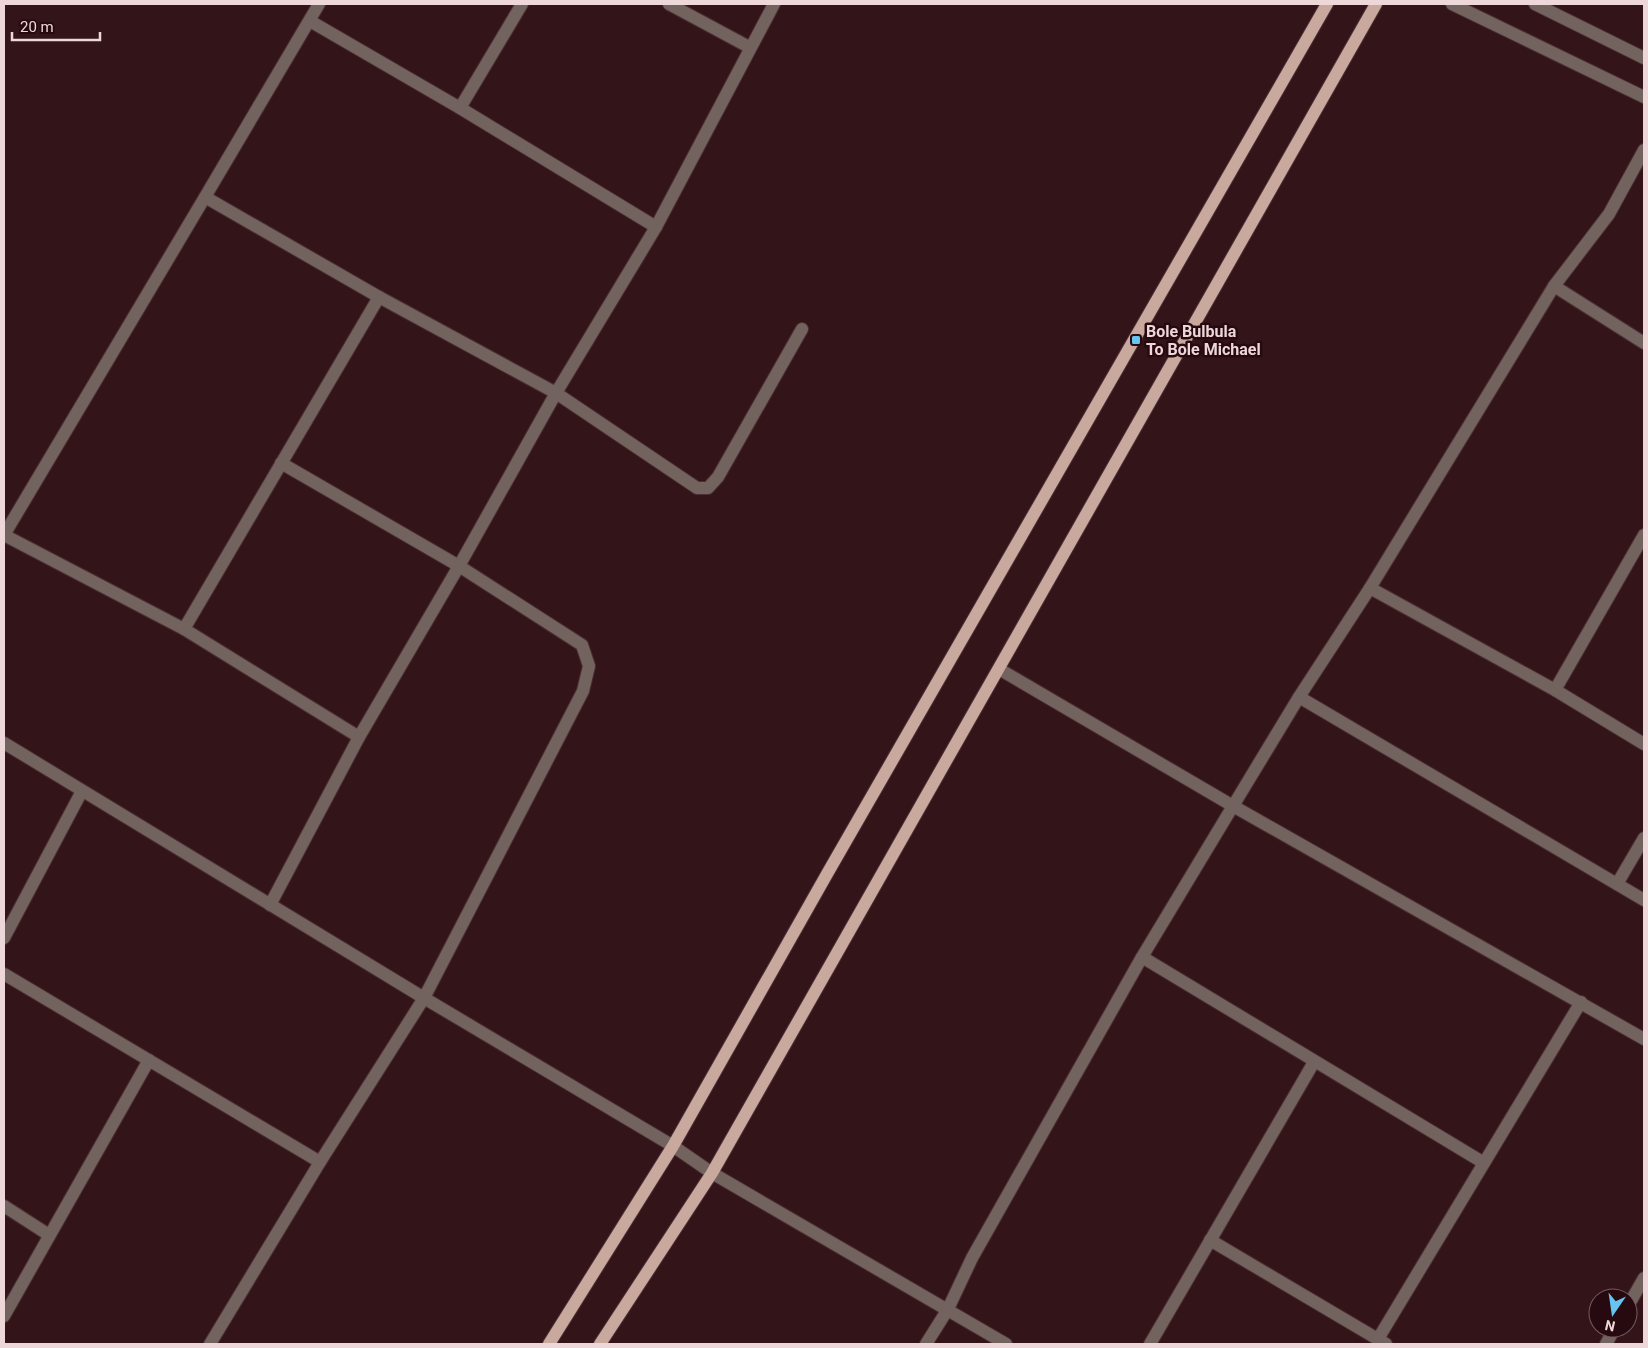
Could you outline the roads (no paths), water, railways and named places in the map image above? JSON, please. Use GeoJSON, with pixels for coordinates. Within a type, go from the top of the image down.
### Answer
{"type":"FeatureCollection","features":[{"type":"Feature","properties":{"kind":"main road"},"geometry":{"type":"LineString","coordinates":[[550,1344],[674,1146],[827,874],[1327,4]]}},
{"type":"Feature","properties":{"kind":"main road"},"geometry":{"type":"LineString","coordinates":[[600,1344],[712,1172],[1000,669],[1376,4]]}},
{"type":"Feature","properties":{"kind":"street"},"geometry":{"type":"LineString","coordinates":[[319,4],[4,535],[184,629],[359,737]]}},
{"type":"Feature","properties":{"kind":"street"},"geometry":{"type":"LineString","coordinates":[[460,108],[522,4]]}},
{"type":"Feature","properties":{"kind":"street"},"geometry":{"type":"LineString","coordinates":[[669,4],[749,47]]}},
{"type":"Feature","properties":{"kind":"street"},"geometry":{"type":"LineString","coordinates":[[270,905],[359,737],[459,566],[556,393],[656,227],[749,47],[774,4]]}},
{"type":"Feature","properties":{"kind":"street"},"geometry":{"type":"LineString","coordinates":[[1452,4],[1644,97]]}},
{"type":"Feature","properties":{"kind":"street"},"geometry":{"type":"LineString","coordinates":[[1535,4],[1644,58]]}},
{"type":"Feature","properties":{"kind":"street"},"geometry":{"type":"LineString","coordinates":[[310,21],[460,108],[656,227]]}},
{"type":"Feature","properties":{"kind":"street"},"geometry":{"type":"LineString","coordinates":[[926,1344],[948,1309],[972,1258],[1142,957],[1299,697],[1370,588],[1554,286],[1609,214],[1644,150]]}},
{"type":"Feature","properties":{"kind":"street"},"geometry":{"type":"LineString","coordinates":[[205,197],[379,297],[556,393],[697,488],[708,488],[718,478],[802,329]]}},
{"type":"Feature","properties":{"kind":"street"},"geometry":{"type":"LineString","coordinates":[[1554,286],[1644,343]]}},
{"type":"Feature","properties":{"kind":"street"},"geometry":{"type":"LineString","coordinates":[[184,629],[379,297]]}},
{"type":"Feature","properties":{"kind":"street"},"geometry":{"type":"LineString","coordinates":[[210,1344],[320,1162],[424,998],[583,691],[589,666],[582,645],[459,566],[281,464]]}},
{"type":"Feature","properties":{"kind":"street"},"geometry":{"type":"LineString","coordinates":[[1554,690],[1642,543]]}},
{"type":"Feature","properties":{"kind":"street"},"geometry":{"type":"LineString","coordinates":[[1370,588],[1554,690],[1644,744]]}},
{"type":"Feature","properties":{"kind":"street"},"geometry":{"type":"LineString","coordinates":[[1000,669],[1233,806],[1644,1039]]}},
{"type":"Feature","properties":{"kind":"street"},"geometry":{"type":"LineString","coordinates":[[1299,697],[1644,900]]}},
{"type":"Feature","properties":{"kind":"street"},"geometry":{"type":"LineString","coordinates":[[4,743],[424,998],[674,1146],[712,1172],[1006,1344]]}},
{"type":"Feature","properties":{"kind":"street"},"geometry":{"type":"LineString","coordinates":[[4,938],[82,791]]}},
{"type":"Feature","properties":{"kind":"street"},"geometry":{"type":"LineString","coordinates":[[1617,884],[1644,838]]}},
{"type":"Feature","properties":{"kind":"street"},"geometry":{"type":"LineString","coordinates":[[1142,957],[1484,1163]]}},
{"type":"Feature","properties":{"kind":"street"},"geometry":{"type":"LineString","coordinates":[[4,974],[320,1162]]}},
{"type":"Feature","properties":{"kind":"street"},"geometry":{"type":"LineString","coordinates":[[1210,1240],[1382,1342],[1484,1163],[1581,1002]]}},
{"type":"Feature","properties":{"kind":"street"},"geometry":{"type":"LineString","coordinates":[[4,1316],[149,1060]]}},
{"type":"Feature","properties":{"kind":"street"},"geometry":{"type":"LineString","coordinates":[[1150,1344],[1314,1062]]}},
{"type":"Feature","properties":{"kind":"street"},"geometry":{"type":"LineString","coordinates":[[4,1206],[49,1235]]}},
{"type":"Feature","properties":{"kind":"place","name":"Bole Bulbula To Bole Michael"},"geometry":{"type":"Point","coordinates":[1136,340]}}]}
